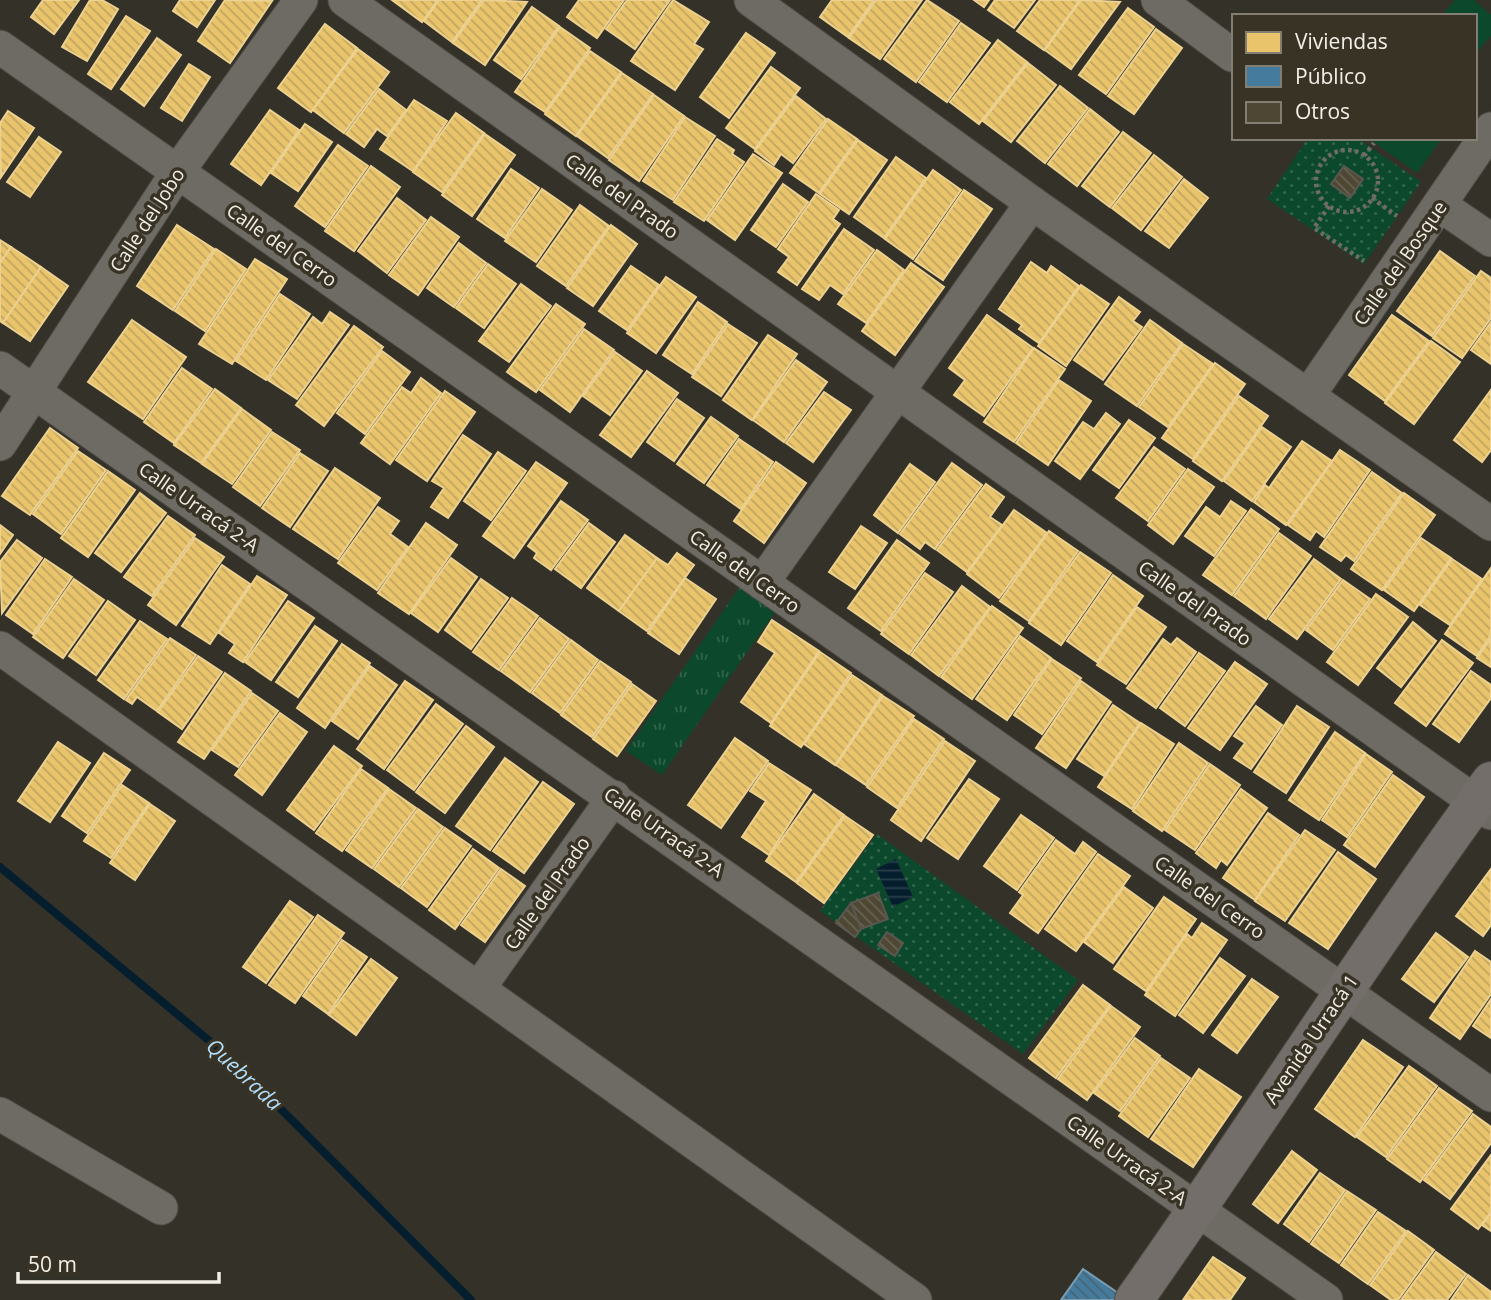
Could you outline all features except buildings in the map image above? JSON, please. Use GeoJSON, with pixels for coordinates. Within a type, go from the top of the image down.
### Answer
{"type":"FeatureCollection","features":[{"type":"Feature","properties":{"kind":"street","name":"Calle del Jobo"},"geometry":{"type":"LineString","coordinates":[[0,444],[36,393],[178,172],[301,0]]}},
{"type":"Feature","properties":{"kind":"street","name":"Calle del Prado"},"geometry":{"type":"LineString","coordinates":[[345,0],[898,392],[1486,799]]}},
{"type":"Feature","properties":{"kind":"street"},"geometry":{"type":"LineString","coordinates":[[751,0],[1032,204],[1491,524]]}},
{"type":"Feature","properties":{"kind":"street"},"geometry":{"type":"LineString","coordinates":[[1158,0],[1232,55]]}},
{"type":"Feature","properties":{"kind":"street","name":"Calle del Cerro"},"geometry":{"type":"LineString","coordinates":[[0,47],[1491,1095]]}},
{"type":"Feature","properties":{"kind":"street","name":"Calle del Bosque"},"geometry":{"type":"LineString","coordinates":[[1308,396],[1491,129]]}},
{"type":"Feature","properties":{"kind":"street"},"geometry":{"type":"LineString","coordinates":[[762,583],[1032,204]]}},
{"type":"Feature","properties":{"kind":"street"},"geometry":{"type":"LineString","coordinates":[[1440,205],[1491,240]]}},
{"type":"Feature","properties":{"kind":"street","name":"Calle Urracá 2-A"},"geometry":{"type":"LineString","coordinates":[[0,368],[1326,1300]]}},
{"type":"Feature","properties":{"kind":"street"},"geometry":{"type":"LineString","coordinates":[[0,648],[915,1300]]}},
{"type":"Feature","properties":{"kind":"street","name":"Calle del Prado"},"geometry":{"type":"LineString","coordinates":[[479,988],[614,797]]}},
{"type":"Feature","properties":{"kind":"street","name":"Avenida Urracá 1"},"geometry":{"type":"LineString","coordinates":[[1134,1300],[1198,1210],[1343,990],[1486,799]]}},
{"type":"Feature","properties":{"kind":"street"},"geometry":{"type":"LineString","coordinates":[[0,1114],[161,1208]]}},
{"type":"Feature","properties":{"kind":"path"},"geometry":{"type":"LineString","coordinates":[[1364,156],[1374,143]]}},
{"type":"Feature","properties":{"kind":"path"},"geometry":{"type":"LineString","coordinates":[[1349,150],[1364,156],[1375,167],[1378,178],[1372,198],[1355,211],[1344,212],[1329,206],[1319,194],[1316,184],[1321,163],[1338,151],[1349,150]]}},
{"type":"Feature","properties":{"kind":"path"},"geometry":{"type":"LineString","coordinates":[[1372,198],[1399,218]]}},
{"type":"Feature","properties":{"kind":"path"},"geometry":{"type":"LineString","coordinates":[[1329,206],[1314,228],[1367,263]]}},
{"type":"Feature","properties":{"kind":"green space"},"geometry":{"type":"Polygon","coordinates":[[[1455,0],[1474,0],[1491,15],[1491,36],[1477,52],[1477,14],[1443,14],[1455,0]]]}},
{"type":"Feature","properties":{"kind":"green space"},"geometry":{"type":"Polygon","coordinates":[[[1307,140],[1360,140],[1421,182],[1364,264],[1267,199],[1307,140]]]}},
{"type":"Feature","properties":{"kind":"green space"},"geometry":{"type":"Polygon","coordinates":[[[1371,140],[1441,140],[1417,173],[1371,140]]]}},
{"type":"Feature","properties":{"kind":"green space"},"geometry":{"type":"Polygon","coordinates":[[[739,588],[775,612],[662,775],[626,751],[739,588]]]}},
{"type":"Feature","properties":{"kind":"green space"},"geometry":{"type":"Polygon","coordinates":[[[877,834],[1078,980],[1023,1054],[820,911],[877,834]]]}},
{"type":"Feature","properties":{"kind":"water"},"geometry":{"type":"Polygon","coordinates":[[[896,859],[913,897],[893,907],[876,869],[896,859]]]}},
{"type":"Feature","properties":{"kind":"waterway","name":"Quebrada"},"geometry":{"type":"LineString","coordinates":[[0,867],[230,1058],[471,1300]]}}]}
